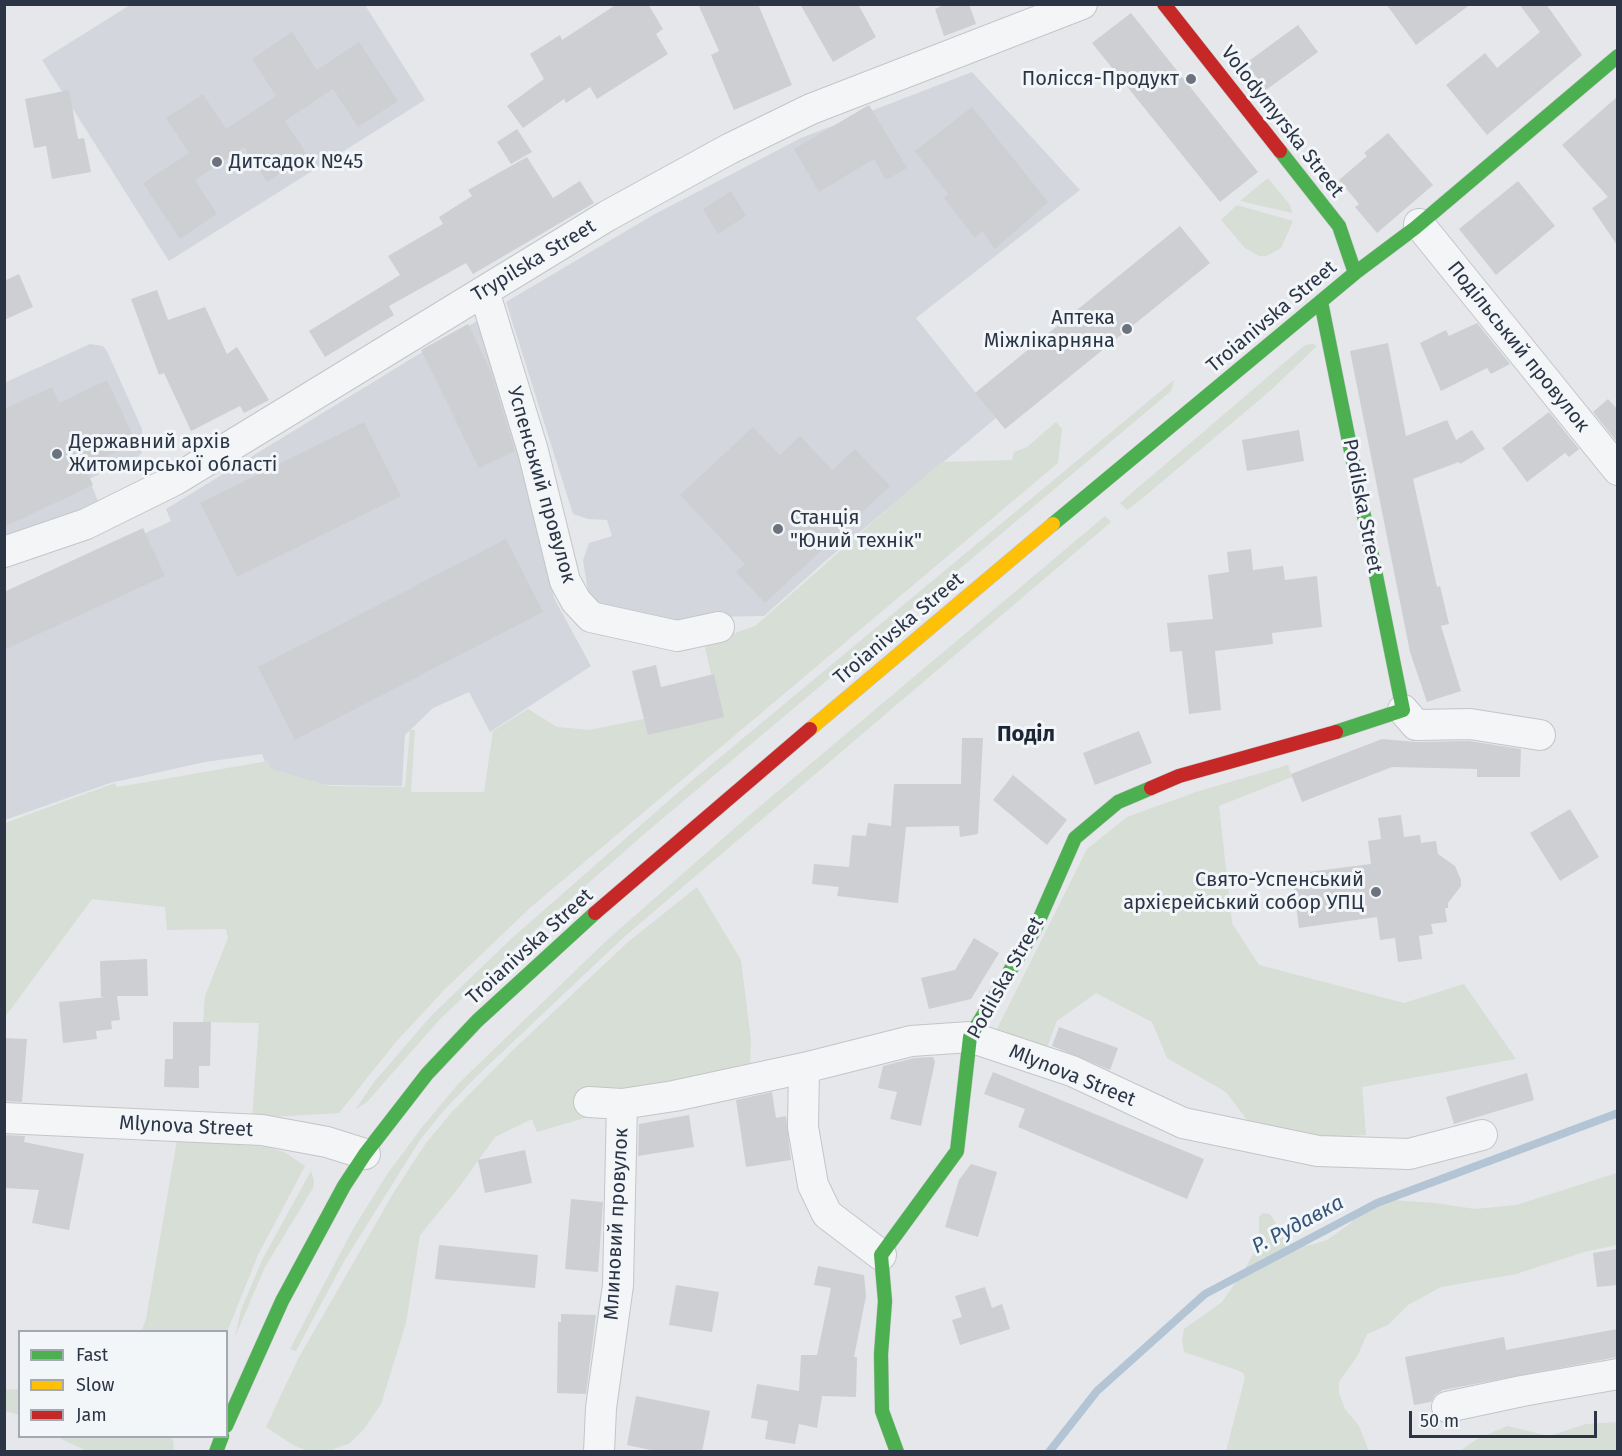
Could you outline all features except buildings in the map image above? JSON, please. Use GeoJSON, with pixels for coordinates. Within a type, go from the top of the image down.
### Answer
{"type":"FeatureCollection","features":[{"type":"Feature","properties":{"kind":"street","name":"Trypilska Street"},"geometry":{"type":"LineString","coordinates":[[4,552],[86,524],[175,480],[607,216],[729,149],[801,114],[1082,4]]}},
{"type":"Feature","properties":{"kind":"street","name":"Volodymyrska Street"},"geometry":{"type":"LineString","coordinates":[[1164,4],[1340,226],[1355,273]]}},
{"type":"Feature","properties":{"kind":"street","name":"Troianivska Street"},"geometry":{"type":"LineString","coordinates":[[228,1422],[282,1301],[365,1154],[427,1074],[530,970],[693,827],[1355,273],[1419,224],[1617,56]]}},
{"type":"Feature","properties":{"kind":"street","name":"Подільський провулок"},"geometry":{"type":"LineString","coordinates":[[1419,224],[1617,470]]}},
{"type":"Feature","properties":{"kind":"street","name":"Успенський провулок"},"geometry":{"type":"LineString","coordinates":[[484,291],[533,451],[565,581],[576,601],[591,617],[677,636],[719,627]]}},
{"type":"Feature","properties":{"kind":"street","name":"Podilska Street"},"geometry":{"type":"LineString","coordinates":[[881,1255],[957,1151],[970,1037],[1035,929],[1075,838],[1118,802],[1179,776],[1328,735],[1403,710],[1321,302]]}},
{"type":"Feature","properties":{"kind":"street"},"geometry":{"type":"LineString","coordinates":[[1403,710],[1416,725],[1470,724],[1540,735]]}},
{"type":"Feature","properties":{"kind":"street","name":"Mlynova Street"},"geometry":{"type":"LineString","coordinates":[[589,1102],[622,1104],[674,1096],[804,1068],[910,1041],[970,1037],[1072,1071],[1183,1123],[1318,1151],[1409,1154],[1482,1135]]}},
{"type":"Feature","properties":{"kind":"street"},"geometry":{"type":"LineString","coordinates":[[804,1068],[803,1128],[813,1185],[827,1214],[881,1255],[885,1301],[881,1354],[882,1411],[897,1452]]}},
{"type":"Feature","properties":{"kind":"street","name":"Млиновий провулок"},"geometry":{"type":"LineString","coordinates":[[599,1452],[601,1408],[618,1285],[622,1104]]}},
{"type":"Feature","properties":{"kind":"street","name":"Mlynova Street"},"geometry":{"type":"LineString","coordinates":[[4,1118],[262,1130],[327,1142],[365,1154]]}},
{"type":"Feature","properties":{"kind":"street"},"geometry":{"type":"LineString","coordinates":[[1447,1407],[1522,1390],[1617,1374]]}},
{"type":"Feature","properties":{"kind":"street"},"geometry":{"type":"LineString","coordinates":[[216,1452],[222,1438]]}},
{"type":"Feature","properties":{"kind":"shaded area","name":"Дитсадок №45"},"geometry":{"type":"Polygon","coordinates":[[[130,5],[365,5],[425,100],[169,261],[42,60],[130,5]]]}},
{"type":"Feature","properties":{"kind":"shaded area"},"geometry":{"type":"Polygon","coordinates":[[[972,72],[1080,190],[916,318],[996,418],[823,563],[764,616],[708,617],[671,624],[590,605],[583,560],[589,543],[612,536],[607,520],[588,519],[573,514],[506,302],[653,215],[801,138],[972,72]]]}},
{"type":"Feature","properties":{"kind":"shaded area"},"geometry":{"type":"Polygon","coordinates":[[[1268,178],[1290,205],[1292,213],[1240,201],[1268,178]]]}},
{"type":"Feature","properties":{"kind":"shaded area"},"geometry":{"type":"Polygon","coordinates":[[[1237,205],[1293,221],[1281,248],[1266,256],[1259,256],[1245,248],[1221,220],[1237,205]]]}},
{"type":"Feature","properties":{"kind":"shaded area"},"geometry":{"type":"Polygon","coordinates":[[[479,320],[536,507],[554,598],[591,666],[490,732],[469,692],[433,708],[405,735],[402,786],[325,785],[267,768],[262,754],[205,762],[110,783],[5,820],[4,599],[171,521],[166,509],[414,357],[479,320]]]}},
{"type":"Feature","properties":{"kind":"shaded area","name":"Державний архів Житомирської області"},"geometry":{"type":"Polygon","coordinates":[[[90,344],[103,346],[107,351],[142,429],[142,452],[139,456],[89,479],[98,501],[93,507],[4,538],[4,383],[90,344]]]}},
{"type":"Feature","properties":{"kind":"shaded area"},"geometry":{"type":"Polygon","coordinates":[[[1305,345],[1317,346],[1270,391],[1139,501],[1127,510],[1120,503],[1305,345]]]}},
{"type":"Feature","properties":{"kind":"shaded area"},"geometry":{"type":"Polygon","coordinates":[[[1174,380],[1171,391],[643,835],[518,945],[440,1019],[367,1102],[355,1110],[374,1082],[431,1016],[512,938],[682,789],[1174,380]]]}},
{"type":"Feature","properties":{"kind":"shaded area"},"geometry":{"type":"Polygon","coordinates":[[[1056,422],[1062,429],[1058,463],[531,907],[446,988],[395,1043],[339,1113],[252,1118],[259,1023],[203,1022],[205,996],[228,938],[226,929],[167,930],[165,907],[92,899],[5,1017],[5,823],[115,783],[117,787],[124,786],[268,761],[271,769],[329,786],[405,787],[410,730],[415,730],[411,792],[484,792],[493,731],[528,709],[557,727],[590,730],[707,706],[716,694],[704,644],[755,626],[941,462],[1012,460],[1014,452],[1027,447],[1056,422]]]}},
{"type":"Feature","properties":{"kind":"shaded area"},"geometry":{"type":"Polygon","coordinates":[[[1105,516],[1111,522],[624,937],[478,1075],[444,1110],[420,1140],[343,1263],[296,1351],[290,1349],[353,1229],[388,1173],[458,1084],[605,942],[745,819],[1105,516]]]}},
{"type":"Feature","properties":{"kind":"shaded area"},"geometry":{"type":"Polygon","coordinates":[[[1288,765],[1292,777],[1219,806],[1232,923],[1259,965],[1404,1003],[1464,984],[1516,1059],[1362,1087],[1366,1135],[1318,1138],[1254,1129],[1226,1092],[1167,1058],[1152,1022],[1096,993],[1057,1021],[1045,1052],[994,1035],[1087,849],[1127,817],[1196,792],[1288,765]]]}},
{"type":"Feature","properties":{"kind":"shaded area"},"geometry":{"type":"Polygon","coordinates":[[[697,887],[741,960],[751,1041],[750,1063],[745,1071],[537,1132],[532,1119],[495,1137],[460,1186],[420,1235],[406,1323],[381,1404],[364,1429],[350,1443],[329,1451],[310,1452],[293,1445],[266,1427],[298,1359],[394,1192],[426,1143],[451,1113],[512,1051],[628,942],[697,887]]]}},
{"type":"Feature","properties":{"kind":"shaded area"},"geometry":{"type":"Polygon","coordinates":[[[177,1140],[267,1147],[284,1152],[305,1166],[258,1255],[228,1330],[142,1330],[146,1319],[177,1140]]]}},
{"type":"Feature","properties":{"kind":"shaded area"},"geometry":{"type":"Polygon","coordinates":[[[311,1171],[314,1181],[313,1188],[265,1267],[235,1337],[241,1310],[262,1260],[311,1171]]]}},
{"type":"Feature","properties":{"kind":"shaded area"},"geometry":{"type":"Polygon","coordinates":[[[1617,1173],[1617,1245],[1584,1252],[1516,1274],[1441,1287],[1408,1305],[1388,1325],[1367,1334],[1358,1355],[1339,1382],[1339,1393],[1345,1409],[1359,1426],[1369,1451],[1226,1451],[1245,1378],[1243,1373],[1237,1370],[1184,1352],[1182,1340],[1184,1329],[1222,1302],[1246,1267],[1259,1244],[1259,1217],[1263,1213],[1270,1214],[1287,1241],[1298,1246],[1311,1245],[1327,1240],[1351,1223],[1360,1209],[1377,1199],[1435,1203],[1475,1209],[1516,1205],[1617,1173]]]}},
{"type":"Feature","properties":{"kind":"shaded area"},"geometry":{"type":"Polygon","coordinates":[[[18,1389],[18,1415],[5,1411],[5,1390],[18,1389]]]}},
{"type":"Feature","properties":{"kind":"shaded area"},"geometry":{"type":"Polygon","coordinates":[[[1617,1422],[1617,1451],[1460,1451],[1477,1439],[1507,1426],[1549,1436],[1586,1424],[1617,1422]]]}},
{"type":"Feature","properties":{"kind":"shaded area"},"geometry":{"type":"Polygon","coordinates":[[[59,1438],[171,1438],[174,1451],[87,1451],[59,1438]]]}},
{"type":"Feature","properties":{"kind":"waterway","name":"Р. Рудавка"},"geometry":{"type":"LineString","coordinates":[[1049,1452],[1097,1391],[1205,1294],[1377,1203],[1618,1113]]}},
{"type":"Feature","properties":{"kind":"traffic: fast"},"geometry":{"type":"LineString","coordinates":[[1053,524],[1355,273],[1415,228],[1618,56]]}},
{"type":"Feature","properties":{"kind":"traffic: fast"},"geometry":{"type":"LineString","coordinates":[[1280,151],[1339,226],[1355,273]]}},
{"type":"Feature","properties":{"kind":"traffic: fast"},"geometry":{"type":"LineString","coordinates":[[1321,302],[1403,710],[1336,732]]}},
{"type":"Feature","properties":{"kind":"traffic: fast"},"geometry":{"type":"LineString","coordinates":[[897,1452],[882,1411],[881,1354],[885,1301],[881,1255],[957,1151],[970,1037],[1035,929],[1075,838],[1118,802],[1151,788]]}},
{"type":"Feature","properties":{"kind":"traffic: fast"},"geometry":{"type":"LineString","coordinates":[[228,1422],[282,1301],[344,1186],[365,1154],[427,1074],[477,1021],[595,913]]}},
{"type":"Feature","properties":{"kind":"traffic: fast"},"geometry":{"type":"LineString","coordinates":[[216,1452],[221,1438]]}},
{"type":"Feature","properties":{"kind":"traffic: slow"},"geometry":{"type":"LineString","coordinates":[[810,729],[1053,524]]}},
{"type":"Feature","properties":{"kind":"traffic: jam"},"geometry":{"type":"LineString","coordinates":[[1164,4],[1280,151]]}},
{"type":"Feature","properties":{"kind":"traffic: jam"},"geometry":{"type":"LineString","coordinates":[[595,913],[810,729]]}},
{"type":"Feature","properties":{"kind":"traffic: jam"},"geometry":{"type":"LineString","coordinates":[[1151,788],[1179,776],[1336,732]]}},
{"type":"Feature","properties":{"kind":"place","name":"Полісся-Продукт"},"geometry":{"type":"Point","coordinates":[1191,79]}},
{"type":"Feature","properties":{"kind":"place","name":"Дитсадок №45"},"geometry":{"type":"Point","coordinates":[217,162]}},
{"type":"Feature","properties":{"kind":"place","name":"Аптека Міжлікарняна"},"geometry":{"type":"Point","coordinates":[1127,329]}},
{"type":"Feature","properties":{"kind":"place","name":"Державний архів Житомирської області"},"geometry":{"type":"Point","coordinates":[57,454]}},
{"type":"Feature","properties":{"kind":"place","name":"Станція \"Юний технік\""},"geometry":{"type":"Point","coordinates":[778,529]}},
{"type":"Feature","properties":{"kind":"place","name":"Свято-Успенський архієрейський собор УПЦ"},"geometry":{"type":"Point","coordinates":[1376,892]}},
{"type":"Feature","properties":{"kind":"district","name":"Поділ"},"geometry":{"type":"Point","coordinates":[1026,735]}}]}
